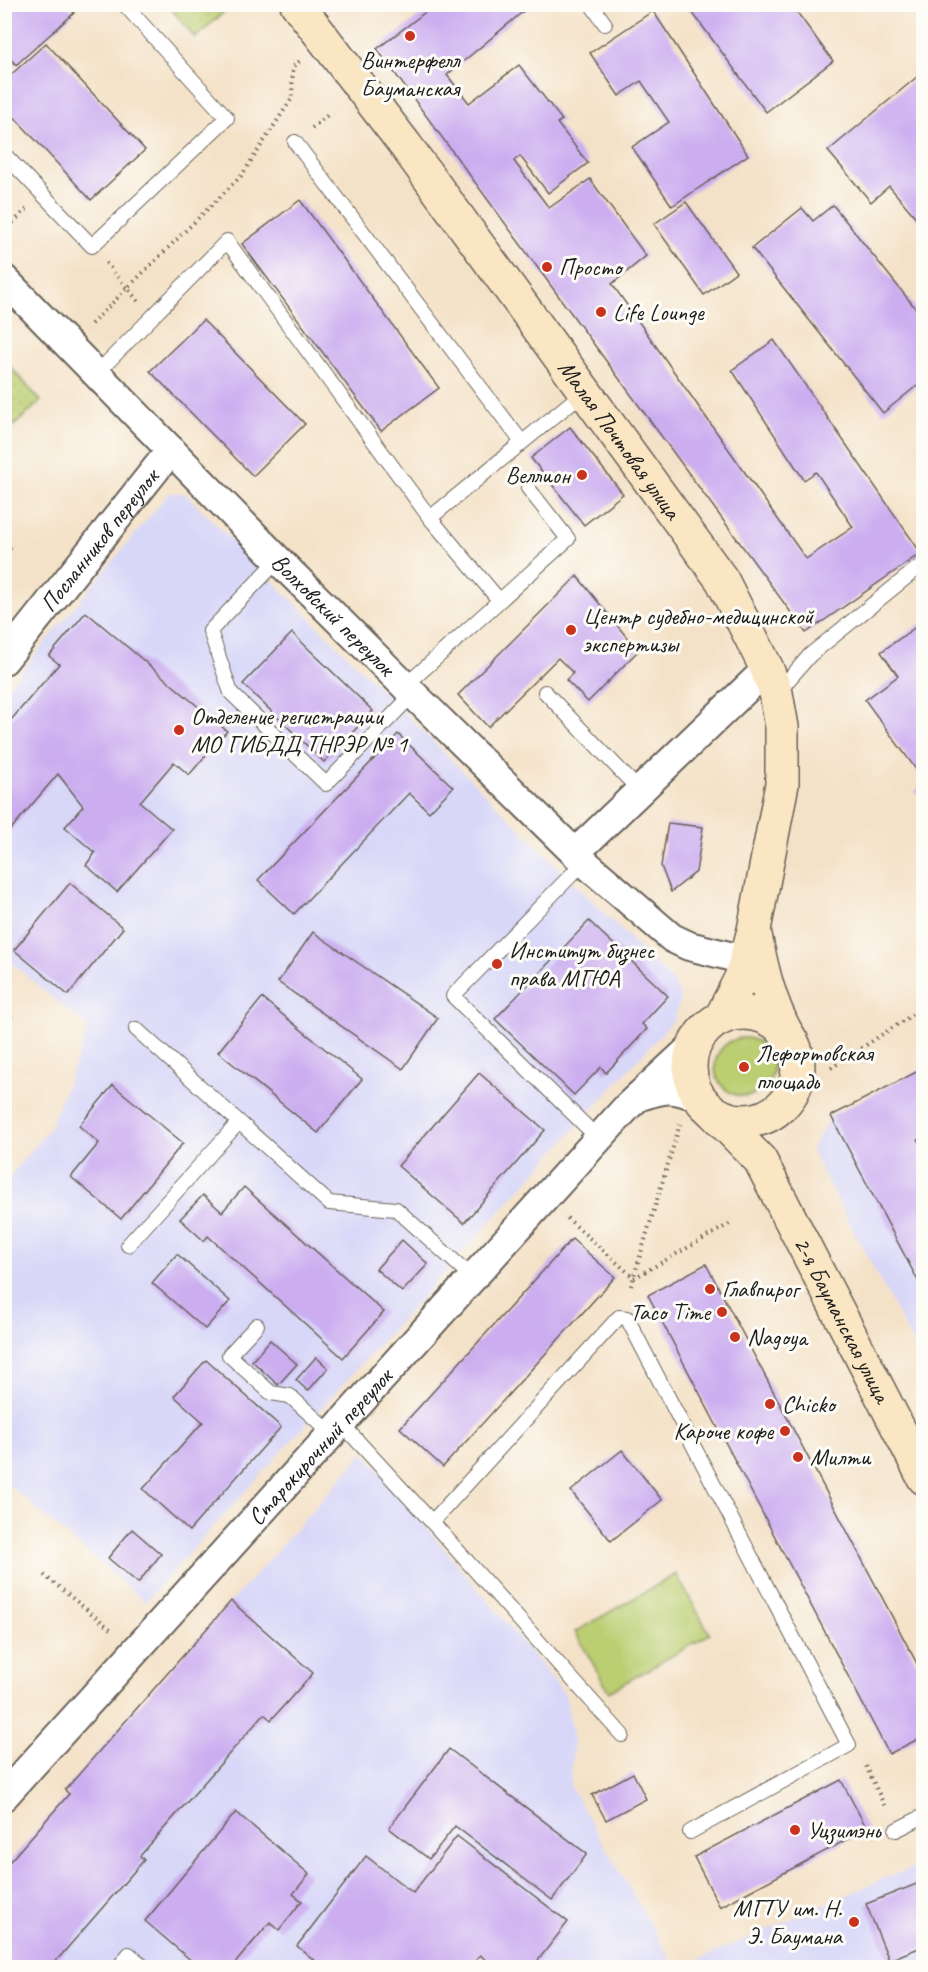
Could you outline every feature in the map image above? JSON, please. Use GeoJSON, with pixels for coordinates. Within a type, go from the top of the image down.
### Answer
{"type":"FeatureCollection","features":[{"type":"Feature","properties":{"kind":"street","name":"Малая Почтовая улица"},"geometry":{"type":"LineString","coordinates":[[297,4],[406,146],[723,580],[772,681],[782,727],[782,784],[754,930],[741,978],[722,1018]]}},
{"type":"Feature","properties":{"kind":"street","name":"Волховский переулок"},"geometry":{"type":"LineString","coordinates":[[4,279],[278,560],[579,857],[672,938],[690,946],[733,957],[745,964]]}},
{"type":"Feature","properties":{"kind":"street","name":"Посланников переулок"},"geometry":{"type":"LineString","coordinates":[[4,660],[171,450]]}},
{"type":"Feature","properties":{"kind":"street"},"geometry":{"type":"LineString","coordinates":[[579,857],[640,791],[772,681]]}},
{"type":"Feature","properties":{"kind":"street","name":"Малая Почтовая улица"},"geometry":{"type":"LineString","coordinates":[[754,930],[769,995],[777,1016],[789,1036]]}},
{"type":"Feature","properties":{"kind":"street"},"geometry":{"type":"LineString","coordinates":[[638,1097],[662,1089],[681,1090],[727,1119],[744,1122],[760,1119],[774,1112],[787,1100],[795,1085],[798,1069],[796,1052],[789,1036],[775,1023],[758,1015],[740,1013],[722,1018],[706,1028],[695,1044],[690,1062],[692,1081],[706,1105]]}},
{"type":"Feature","properties":{"kind":"street","name":"Старокирочный переулок"},"geometry":{"type":"LineString","coordinates":[[4,1796],[599,1138],[638,1097],[695,1044]]}},
{"type":"Feature","properties":{"kind":"street","name":"2-я Бауманская улица"},"geometry":{"type":"LineString","coordinates":[[706,1105],[760,1160],[920,1462]]}},
{"type":"Feature","properties":{"kind":"street"},"geometry":{"type":"LineString","coordinates":[[760,1160],[760,1143],[774,1112]]}},
{"type":"Feature","properties":{"kind":"lane"},"geometry":{"type":"LineString","coordinates":[[4,154],[92,246],[227,118],[124,4]]}},
{"type":"Feature","properties":{"kind":"lane"},"geometry":{"type":"LineString","coordinates":[[591,4],[605,24]]}},
{"type":"Feature","properties":{"kind":"lane"},"geometry":{"type":"LineString","coordinates":[[295,142],[521,441]]}},
{"type":"Feature","properties":{"kind":"lane"},"geometry":{"type":"LineString","coordinates":[[96,374],[227,241],[430,518],[499,600]]}},
{"type":"Feature","properties":{"kind":"lane"},"geometry":{"type":"LineString","coordinates":[[430,518],[585,390]]}},
{"type":"Feature","properties":{"kind":"lane"},"geometry":{"type":"LineString","coordinates":[[278,560],[210,632],[231,693],[326,784],[409,690],[499,600],[568,539],[528,488]]}},
{"type":"Feature","properties":{"kind":"lane"},"geometry":{"type":"LineString","coordinates":[[772,681],[810,655],[924,563]]}},
{"type":"Feature","properties":{"kind":"lane"},"geometry":{"type":"LineString","coordinates":[[544,692],[640,791]]}},
{"type":"Feature","properties":{"kind":"lane"},"geometry":{"type":"LineString","coordinates":[[579,857],[453,996],[599,1138]]}},
{"type":"Feature","properties":{"kind":"lane"},"geometry":{"type":"LineString","coordinates":[[136,1029],[329,1203],[396,1209],[473,1278]]}},
{"type":"Feature","properties":{"kind":"lane"},"geometry":{"type":"LineString","coordinates":[[128,1245],[239,1122]]}},
{"type":"Feature","properties":{"kind":"lane"},"geometry":{"type":"LineString","coordinates":[[432,1522],[619,1317],[627,1318],[849,1745],[690,1832]]}},
{"type":"Feature","properties":{"kind":"lane"},"geometry":{"type":"LineString","coordinates":[[257,1325],[230,1355],[271,1393],[290,1396],[337,1428],[432,1522],[622,1735]]}},
{"type":"Feature","properties":{"kind":"lane"},"geometry":{"type":"LineString","coordinates":[[896,1830],[924,1816]]}},
{"type":"Feature","properties":{"kind":"lane"},"geometry":{"type":"LineString","coordinates":[[118,1968],[129,1954],[145,1968]]}},
{"type":"Feature","properties":{"kind":"path"},"geometry":{"type":"LineString","coordinates":[[69,346],[242,175],[292,98],[293,67],[308,55]]}},
{"type":"Feature","properties":{"kind":"path"},"geometry":{"type":"LineString","coordinates":[[4,231],[43,195]]}},
{"type":"Feature","properties":{"kind":"path"},"geometry":{"type":"LineString","coordinates":[[92,246],[153,317]]}},
{"type":"Feature","properties":{"kind":"path"},"geometry":{"type":"LineString","coordinates":[[831,1068],[924,1007]]}},
{"type":"Feature","properties":{"kind":"path"},"geometry":{"type":"LineString","coordinates":[[631,1286],[680,1124]]}},
{"type":"Feature","properties":{"kind":"path"},"geometry":{"type":"LineString","coordinates":[[567,1218],[634,1278]]}},
{"type":"Feature","properties":{"kind":"path"},"geometry":{"type":"LineString","coordinates":[[634,1278],[733,1222]]}},
{"type":"Feature","properties":{"kind":"path"},"geometry":{"type":"LineString","coordinates":[[44,1575],[114,1632]]}},
{"type":"Feature","properties":{"kind":"path"},"geometry":{"type":"LineString","coordinates":[[866,1766],[896,1830]]}},
{"type":"Feature","properties":{"kind":"shaded area"},"geometry":{"type":"Polygon","coordinates":[[[169,493],[185,493],[673,982],[680,1001],[673,1021],[145,1602],[5,1482],[5,1182],[49,1129],[89,1028],[5,958],[5,691],[169,493]]]}},
{"type":"Feature","properties":{"kind":"shaded area"},"geometry":{"type":"Polygon","coordinates":[[[923,1068],[923,1362],[811,1150],[831,1116],[923,1068]]]}},
{"type":"Feature","properties":{"kind":"shaded area"},"geometry":{"type":"Polygon","coordinates":[[[364,1452],[565,1694],[574,1740],[570,1786],[675,1967],[5,1968],[5,1868],[69,1794],[65,1790],[364,1452]]]}},
{"type":"Feature","properties":{"kind":"shaded area","name":"МГТУ им. Н. Э. Баумана"},"geometry":{"type":"Polygon","coordinates":[[[923,1864],[923,1967],[679,1968],[890,1876],[923,1864]]]}},
{"type":"Feature","properties":{"kind":"green space"},"geometry":{"type":"Polygon","coordinates":[[[168,4],[233,4],[195,38],[168,5],[168,4]]]}},
{"type":"Feature","properties":{"kind":"green space"},"geometry":{"type":"Polygon","coordinates":[[[5,361],[41,401],[5,434],[5,361]]]}},
{"type":"Feature","properties":{"kind":"green space"},"geometry":{"type":"Polygon","coordinates":[[[738,1038],[750,1038],[765,1046],[773,1061],[773,1073],[765,1088],[750,1096],[738,1096],[723,1088],[715,1073],[715,1061],[723,1046],[738,1038]]]}},
{"type":"Feature","properties":{"kind":"green space"},"geometry":{"type":"Polygon","coordinates":[[[676,1574],[710,1634],[609,1692],[575,1632],[676,1574]]]}},
{"type":"Feature","properties":{"kind":"building"},"geometry":{"type":"Polygon","coordinates":[[[4,4],[67,4],[74,13],[16,65],[4,52],[4,4]]]}},
{"type":"Feature","properties":{"kind":"building","name":"Life Lounge"},"geometry":{"type":"Polygon","coordinates":[[[436,4],[532,4],[447,75],[469,103],[519,65],[562,120],[557,123],[588,163],[548,193],[520,156],[514,161],[549,208],[590,179],[646,256],[612,284],[806,559],[853,527],[816,472],[804,480],[732,370],[774,340],[921,553],[806,633],[377,49],[436,4]]]}},
{"type":"Feature","properties":{"kind":"building"},"geometry":{"type":"Polygon","coordinates":[[[686,4],[791,4],[833,61],[766,112],[686,4]]]}},
{"type":"Feature","properties":{"kind":"building"},"geometry":{"type":"Polygon","coordinates":[[[653,11],[748,155],[672,206],[632,147],[669,122],[641,81],[619,96],[590,53],[653,11]]]}},
{"type":"Feature","properties":{"kind":"building"},"geometry":{"type":"Polygon","coordinates":[[[46,43],[145,150],[91,200],[4,106],[4,81],[46,43]]]}},
{"type":"Feature","properties":{"kind":"building"},"geometry":{"type":"Polygon","coordinates":[[[924,71],[924,227],[889,186],[871,202],[828,151],[924,71]]]}},
{"type":"Feature","properties":{"kind":"building"},"geometry":{"type":"Polygon","coordinates":[[[300,200],[439,388],[381,431],[242,244],[300,200]]]}},
{"type":"Feature","properties":{"kind":"building"},"geometry":{"type":"Polygon","coordinates":[[[686,202],[736,272],[704,295],[654,224],[686,202]]]}},
{"type":"Feature","properties":{"kind":"building"},"geometry":{"type":"Polygon","coordinates":[[[833,205],[924,319],[924,380],[883,413],[752,248],[802,208],[813,221],[833,205]]]}},
{"type":"Feature","properties":{"kind":"building"},"geometry":{"type":"Polygon","coordinates":[[[203,320],[305,424],[253,476],[150,371],[203,320]]]}},
{"type":"Feature","properties":{"kind":"building"},"geometry":{"type":"Polygon","coordinates":[[[570,427],[623,494],[584,525],[531,458],[570,427]]]}},
{"type":"Feature","properties":{"kind":"building"},"geometry":{"type":"Polygon","coordinates":[[[4,543],[11,549],[4,555],[4,543]]]}},
{"type":"Feature","properties":{"kind":"building"},"geometry":{"type":"Polygon","coordinates":[[[577,576],[638,651],[588,702],[566,680],[573,673],[558,658],[488,727],[458,695],[577,576]]]}},
{"type":"Feature","properties":{"kind":"building"},"geometry":{"type":"Polygon","coordinates":[[[86,612],[227,731],[189,775],[174,762],[140,802],[172,829],[117,892],[86,865],[95,853],[65,827],[83,806],[58,774],[6,835],[4,834],[4,728],[59,664],[49,656],[86,612]]]}},
{"type":"Feature","properties":{"kind":"building"},"geometry":{"type":"Polygon","coordinates":[[[924,621],[924,780],[865,700],[898,676],[881,652],[924,621]]]}},
{"type":"Feature","properties":{"kind":"building"},"geometry":{"type":"Polygon","coordinates":[[[292,633],[373,711],[324,762],[243,684],[292,633]]]}},
{"type":"Feature","properties":{"kind":"building"},"geometry":{"type":"Polygon","coordinates":[[[398,734],[453,787],[429,812],[409,793],[294,914],[258,880],[398,734]]]}},
{"type":"Feature","properties":{"kind":"building"},"geometry":{"type":"Polygon","coordinates":[[[924,785],[924,802],[915,791],[924,785]]]}},
{"type":"Feature","properties":{"kind":"building"},"geometry":{"type":"Polygon","coordinates":[[[668,823],[703,827],[696,872],[671,892],[661,866],[668,823]]]}},
{"type":"Feature","properties":{"kind":"building"},"geometry":{"type":"Polygon","coordinates":[[[70,883],[123,928],[68,995],[14,950],[70,883]]]}},
{"type":"Feature","properties":{"kind":"building"},"geometry":{"type":"Polygon","coordinates":[[[589,921],[668,996],[642,1024],[647,1029],[606,1073],[601,1067],[574,1095],[495,1019],[589,921]]]}},
{"type":"Feature","properties":{"kind":"building"},"geometry":{"type":"Polygon","coordinates":[[[313,932],[438,1018],[403,1069],[278,982],[313,932]]]}},
{"type":"Feature","properties":{"kind":"building"},"geometry":{"type":"Polygon","coordinates":[[[262,998],[362,1079],[318,1133],[218,1052],[262,998]]]}},
{"type":"Feature","properties":{"kind":"building"},"geometry":{"type":"Polygon","coordinates":[[[4,1011],[12,1017],[4,1025],[4,1011]]]}},
{"type":"Feature","properties":{"kind":"building"},"geometry":{"type":"Polygon","coordinates":[[[924,1068],[924,1137],[918,1140],[924,1150],[924,1292],[831,1116],[924,1068]]]}},
{"type":"Feature","properties":{"kind":"building"},"geometry":{"type":"Polygon","coordinates":[[[479,1073],[545,1130],[464,1223],[398,1166],[479,1073]]]}},
{"type":"Feature","properties":{"kind":"building"},"geometry":{"type":"Polygon","coordinates":[[[113,1085],[183,1143],[121,1219],[71,1177],[99,1143],[79,1126],[113,1085]]]}},
{"type":"Feature","properties":{"kind":"building"},"geometry":{"type":"Polygon","coordinates":[[[244,1187],[384,1312],[343,1358],[208,1236],[204,1241],[180,1219],[203,1195],[222,1212],[244,1187]]]}},
{"type":"Feature","properties":{"kind":"building"},"geometry":{"type":"Polygon","coordinates":[[[572,1239],[615,1277],[443,1467],[400,1428],[572,1239]]]}},
{"type":"Feature","properties":{"kind":"building"},"geometry":{"type":"Polygon","coordinates":[[[402,1240],[428,1264],[402,1292],[376,1269],[402,1240]]]}},
{"type":"Feature","properties":{"kind":"building"},"geometry":{"type":"Polygon","coordinates":[[[177,1254],[230,1301],[205,1329],[152,1283],[177,1254]]]}},
{"type":"Feature","properties":{"kind":"building"},"geometry":{"type":"Polygon","coordinates":[[[706,1264],[924,1677],[924,1736],[889,1754],[648,1295],[706,1264]]]}},
{"type":"Feature","properties":{"kind":"building"},"geometry":{"type":"Polygon","coordinates":[[[270,1340],[297,1364],[278,1385],[252,1361],[270,1340]]]}},
{"type":"Feature","properties":{"kind":"building"},"geometry":{"type":"Polygon","coordinates":[[[316,1357],[328,1368],[308,1391],[296,1380],[316,1357]]]}},
{"type":"Feature","properties":{"kind":"building"},"geometry":{"type":"Polygon","coordinates":[[[206,1360],[281,1427],[189,1531],[143,1489],[203,1422],[174,1396],[206,1360]]]}},
{"type":"Feature","properties":{"kind":"building"},"geometry":{"type":"Polygon","coordinates":[[[622,1450],[662,1500],[611,1541],[571,1491],[622,1450]]]}},
{"type":"Feature","properties":{"kind":"building"},"geometry":{"type":"Polygon","coordinates":[[[132,1529],[161,1554],[138,1583],[108,1558],[132,1529]]]}},
{"type":"Feature","properties":{"kind":"building"},"geometry":{"type":"Polygon","coordinates":[[[231,1601],[313,1673],[271,1720],[264,1714],[140,1856],[144,1860],[50,1968],[4,1968],[4,1868],[69,1794],[65,1790],[231,1601]]]}},
{"type":"Feature","properties":{"kind":"building"},"geometry":{"type":"Polygon","coordinates":[[[449,1749],[587,1854],[552,1900],[455,1826],[429,1859],[389,1828],[449,1749]]]}},
{"type":"Feature","properties":{"kind":"building"},"geometry":{"type":"Polygon","coordinates":[[[633,1773],[646,1799],[606,1820],[592,1795],[633,1773]]]}},
{"type":"Feature","properties":{"kind":"building"},"geometry":{"type":"Polygon","coordinates":[[[841,1780],[867,1829],[720,1907],[694,1857],[841,1780]]]}},
{"type":"Feature","properties":{"kind":"building"},"geometry":{"type":"Polygon","coordinates":[[[236,1812],[309,1874],[293,1894],[302,1901],[279,1930],[270,1922],[231,1968],[200,1968],[145,1921],[236,1812]]]}},
{"type":"Feature","properties":{"kind":"building"},"geometry":{"type":"Polygon","coordinates":[[[457,1836],[568,1922],[532,1968],[496,1968],[480,1955],[470,1968],[324,1968],[297,1946],[366,1856],[413,1893],[457,1836]]]}},
{"type":"Feature","properties":{"kind":"building"},"geometry":{"type":"Polygon","coordinates":[[[924,1881],[924,1946],[889,1960],[866,1904],[924,1881]]]}},
{"type":"Feature","properties":{"kind":"place","name":"Винтерфелл Бауманская"},"geometry":{"type":"Point","coordinates":[410,36]}},
{"type":"Feature","properties":{"kind":"place","name":"Просто"},"geometry":{"type":"Point","coordinates":[547,267]}},
{"type":"Feature","properties":{"kind":"place","name":"Life Lounge"},"geometry":{"type":"Point","coordinates":[601,312]}},
{"type":"Feature","properties":{"kind":"place","name":"Веллион"},"geometry":{"type":"Point","coordinates":[582,475]}},
{"type":"Feature","properties":{"kind":"place","name":"Центр судебно-медицинской экспертизы"},"geometry":{"type":"Point","coordinates":[571,630]}},
{"type":"Feature","properties":{"kind":"place","name":"Отделение регистрации МО ГИБДД ТНРЭР № 1"},"geometry":{"type":"Point","coordinates":[179,730]}},
{"type":"Feature","properties":{"kind":"place","name":"Институт бизнес права МГЮА"},"geometry":{"type":"Point","coordinates":[497,964]}},
{"type":"Feature","properties":{"kind":"place","name":"Лефортовская площадь"},"geometry":{"type":"Point","coordinates":[744,1067]}},
{"type":"Feature","properties":{"kind":"place","name":"Главпирог"},"geometry":{"type":"Point","coordinates":[710,1289]}},
{"type":"Feature","properties":{"kind":"place","name":"Taco Time"},"geometry":{"type":"Point","coordinates":[722,1312]}},
{"type":"Feature","properties":{"kind":"place","name":"Nagoya"},"geometry":{"type":"Point","coordinates":[735,1337]}},
{"type":"Feature","properties":{"kind":"place","name":"Chicko"},"geometry":{"type":"Point","coordinates":[770,1404]}},
{"type":"Feature","properties":{"kind":"place","name":"Кароче кофе"},"geometry":{"type":"Point","coordinates":[785,1431]}},
{"type":"Feature","properties":{"kind":"place","name":"Милти"},"geometry":{"type":"Point","coordinates":[798,1457]}},
{"type":"Feature","properties":{"kind":"place","name":"Уцзимэнь"},"geometry":{"type":"Point","coordinates":[795,1830]}},
{"type":"Feature","properties":{"kind":"place","name":"МГТУ им. Н. Э. Баумана"},"geometry":{"type":"Point","coordinates":[854,1922]}}]}
